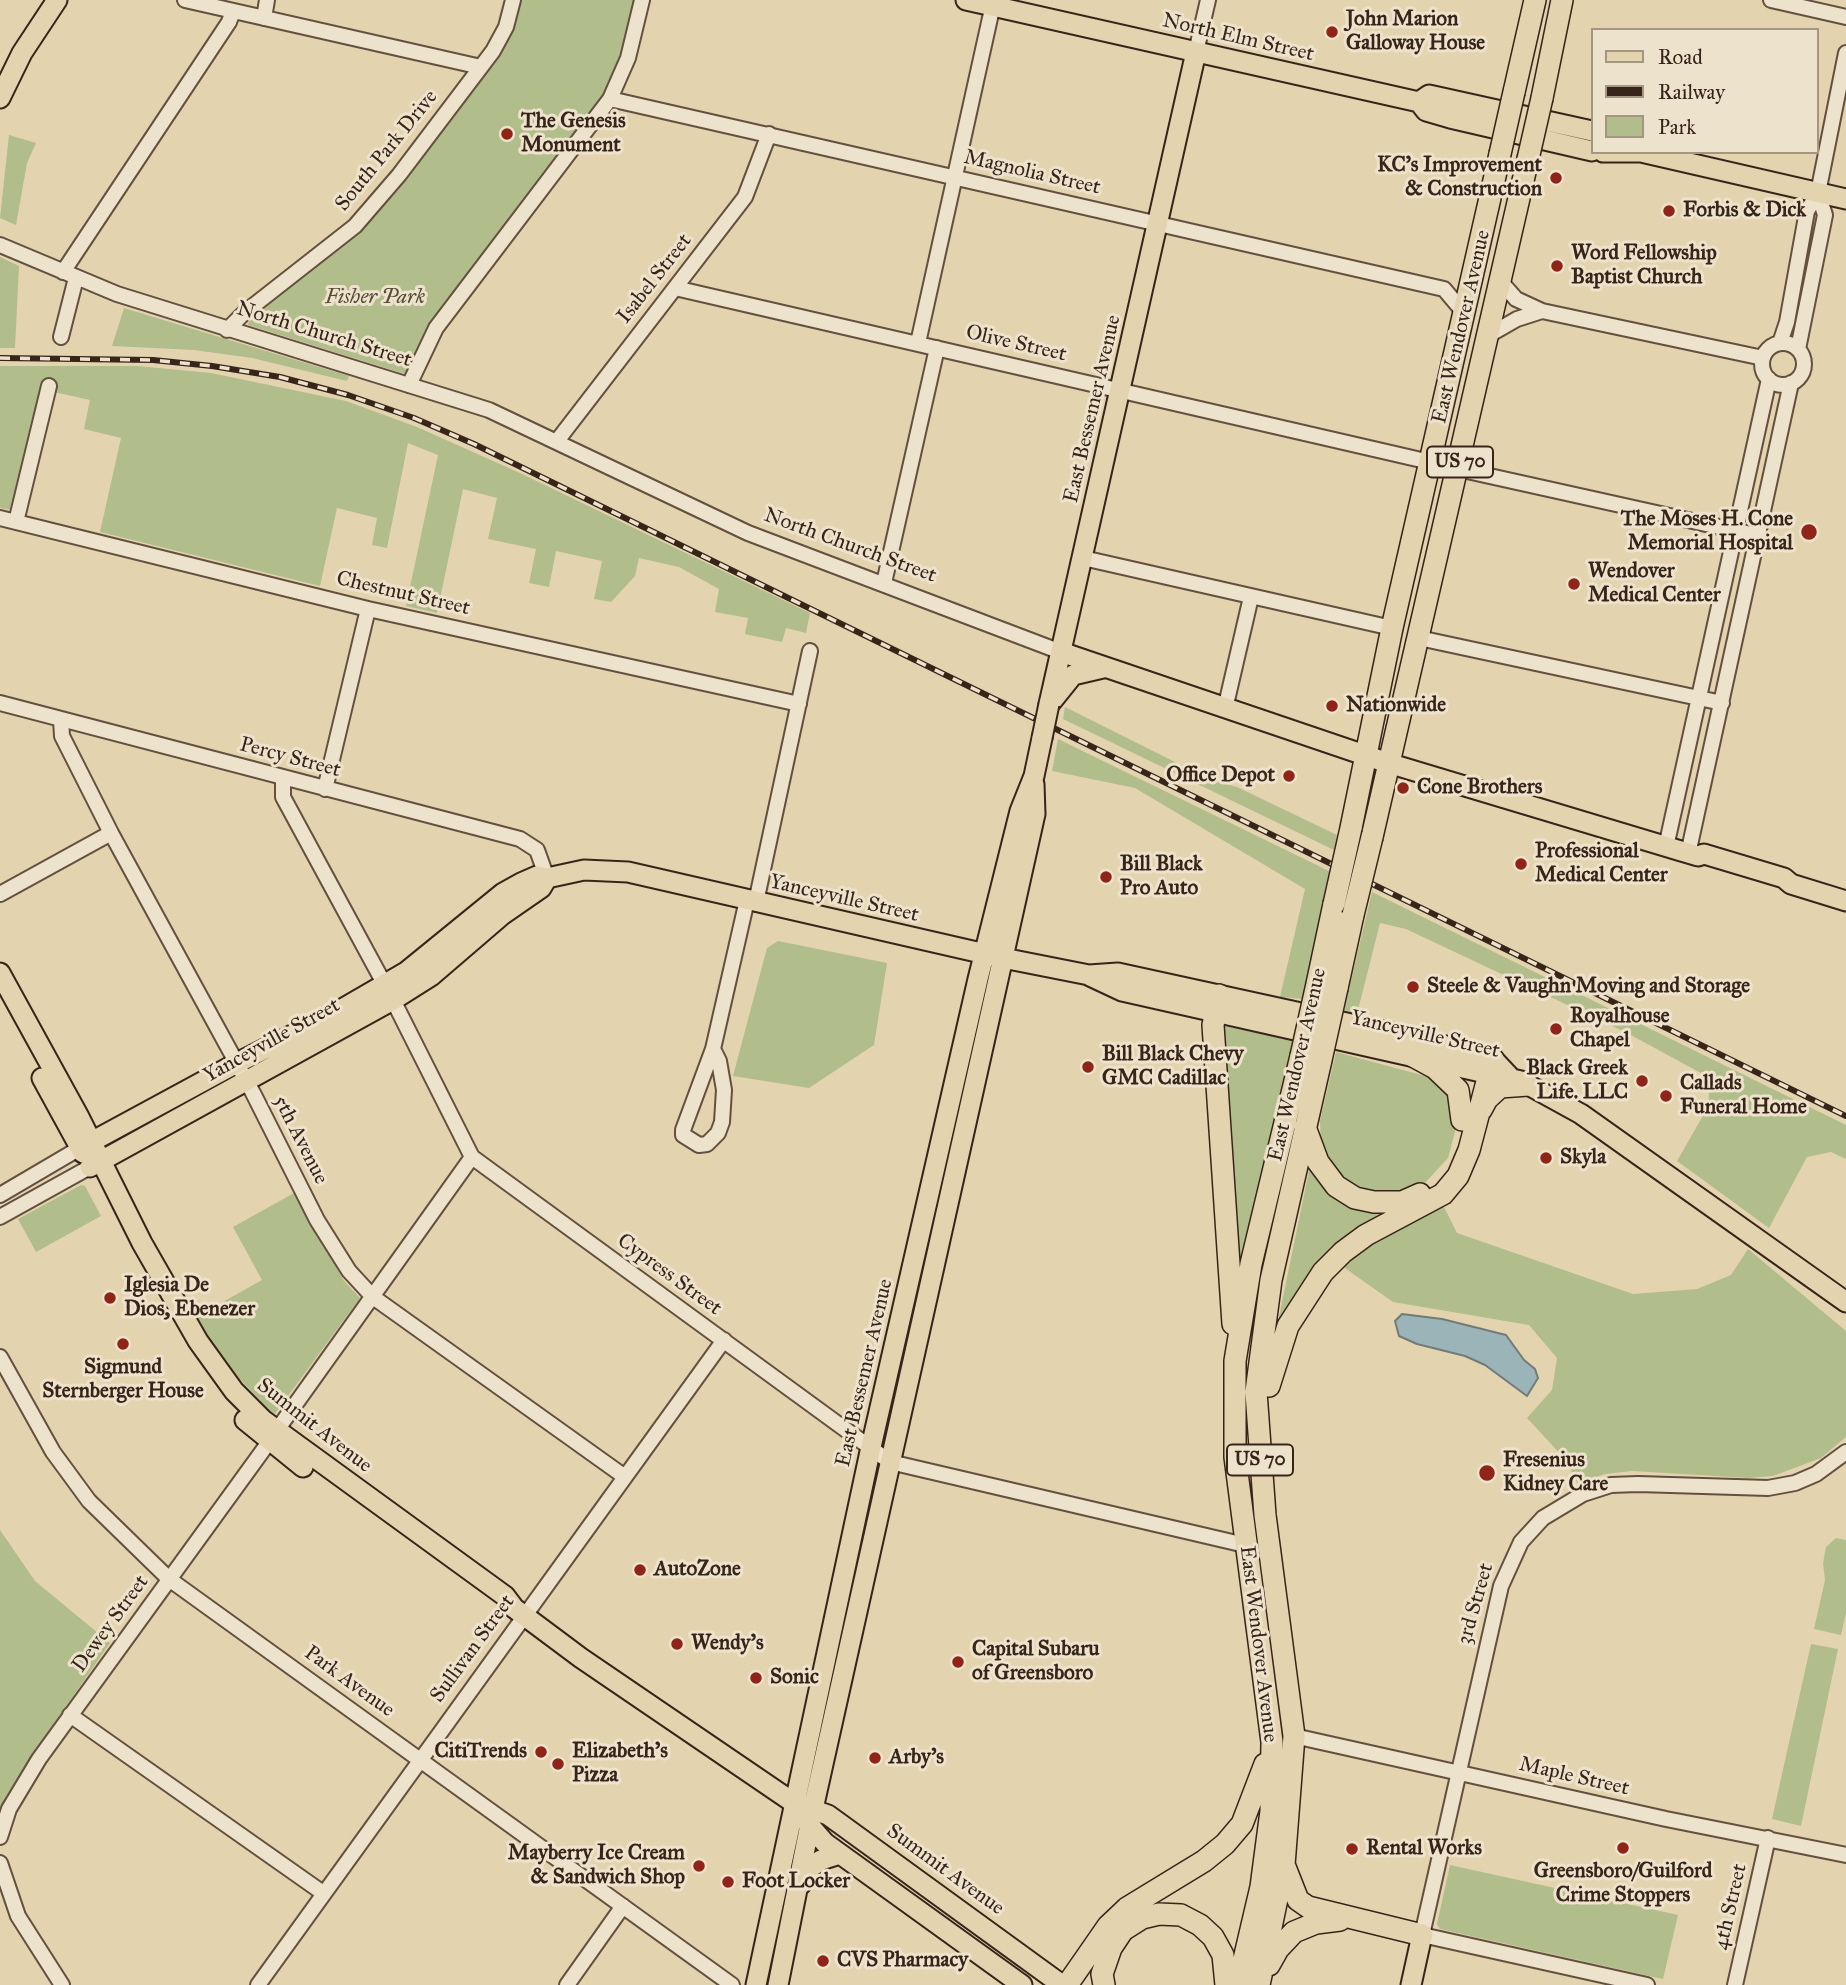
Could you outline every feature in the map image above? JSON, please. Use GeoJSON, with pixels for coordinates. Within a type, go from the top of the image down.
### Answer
{"type":"FeatureCollection","features":[{"type":"Feature","properties":{"kind":"highway","name":"East Wendover Avenue"},"geometry":{"type":"LineString","coordinates":[[1327,986],[1334,904],[1365,755],[1535,0]]}},
{"type":"Feature","properties":{"kind":"highway","name":"East Wendover Avenue"},"geometry":{"type":"LineString","coordinates":[[1238,1985],[1261,1887],[1271,1811],[1272,1741],[1235,1457],[1235,1361],[1251,1264],[1311,1058],[1327,986],[1353,915],[1372,837],[1489,335],[1562,0]]}},
{"type":"Feature","properties":{"kind":"highway"},"geometry":{"type":"LineString","coordinates":[[1217,1003],[1213,1025],[1235,1361]]}},
{"type":"Feature","properties":{"kind":"highway"},"geometry":{"type":"LineString","coordinates":[[1258,1439],[1273,1364],[1288,1326],[1302,1301],[1343,1252],[1394,1218],[1443,1194],[1458,1176],[1469,1150],[1470,1117],[1453,1084],[1435,1068],[1411,1055]]}},
{"type":"Feature","properties":{"kind":"highway","name":"East Wendover Avenue"},"geometry":{"type":"LineString","coordinates":[[1259,1985],[1284,1865],[1294,1736],[1258,1439],[1256,1392],[1271,1280],[1305,1125],[1311,1058]]}},
{"type":"Feature","properties":{"kind":"highway"},"geometry":{"type":"LineString","coordinates":[[1470,1117],[1500,1087],[1495,1070]]}},
{"type":"Feature","properties":{"kind":"highway"},"geometry":{"type":"LineString","coordinates":[[1305,1125],[1318,1162],[1336,1186],[1355,1198],[1402,1202],[1422,1193],[1439,1179],[1450,1163],[1495,1070]]}},
{"type":"Feature","properties":{"kind":"highway"},"geometry":{"type":"LineString","coordinates":[[1267,1696],[1279,1726],[1294,1736]]}},
{"type":"Feature","properties":{"kind":"highway"},"geometry":{"type":"LineString","coordinates":[[1065,1985],[1108,1926],[1127,1908],[1204,1861],[1225,1844],[1247,1813],[1272,1741]]}},
{"type":"Feature","properties":{"kind":"highway"},"geometry":{"type":"LineString","coordinates":[[1284,1865],[1298,1900],[1308,1906],[1349,1919],[1422,1935]]}},
{"type":"Feature","properties":{"kind":"highway"},"geometry":{"type":"LineString","coordinates":[[1104,1985],[1102,1974],[1111,1948],[1123,1930],[1142,1918],[1159,1914],[1181,1914],[1200,1924],[1213,1937],[1223,1955],[1226,1985]]}},
{"type":"Feature","properties":{"kind":"highway"},"geometry":{"type":"LineString","coordinates":[[1259,1985],[1278,1950],[1294,1932],[1316,1923],[1349,1919]]}},
{"type":"Feature","properties":{"kind":"main road"},"geometry":{"type":"LineString","coordinates":[[0,99],[22,53],[57,0]]}},
{"type":"Feature","properties":{"kind":"main road","name":"North Elm Street"},"geometry":{"type":"LineString","coordinates":[[966,0],[994,3],[1419,102],[1426,111],[1450,118],[1590,151]]}},
{"type":"Feature","properties":{"kind":"main road","name":"East Bessemer Avenue"},"geometry":{"type":"LineString","coordinates":[[756,1985],[805,1813],[870,1555],[995,956],[1020,811],[1034,776],[1196,52]]}},
{"type":"Feature","properties":{"kind":"main road","name":"North Elm Street"},"geometry":{"type":"LineString","coordinates":[[1419,102],[1429,95],[1590,131]]}},
{"type":"Feature","properties":{"kind":"main road"},"geometry":{"type":"LineString","coordinates":[[1650,154],[1846,199]]}},
{"type":"Feature","properties":{"kind":"main road","name":"North Church Street"},"geometry":{"type":"LineString","coordinates":[[1061,652],[1388,763],[1693,855],[1704,854],[1784,878],[1791,884],[1846,901]]}},
{"type":"Feature","properties":{"kind":"main road"},"geometry":{"type":"LineString","coordinates":[[1049,704],[1073,676],[1105,668]]}},
{"type":"Feature","properties":{"kind":"main road","name":"Yanceyville Street"},"geometry":{"type":"LineString","coordinates":[[85,1145],[330,1016],[431,976],[502,915],[541,888],[547,878],[584,870],[612,870],[1089,975],[1118,973],[1217,1003],[1411,1055],[1495,1070]]}},
{"type":"Feature","properties":{"kind":"main road","name":"East Bessemer Avenue"},"geometry":{"type":"LineString","coordinates":[[778,1985],[796,1894],[805,1813],[853,1527],[995,956]]}},
{"type":"Feature","properties":{"kind":"main road","name":"Summit Avenue"},"geometry":{"type":"LineString","coordinates":[[0,973],[85,1145]]}},
{"type":"Feature","properties":{"kind":"main road","name":"Yanceyville Street"},"geometry":{"type":"LineString","coordinates":[[96,1164],[246,1080],[389,993]]}},
{"type":"Feature","properties":{"kind":"main road","name":"Summit Avenue"},"geometry":{"type":"LineString","coordinates":[[0,1000],[216,1368],[273,1436],[479,1591],[501,1606],[518,1612],[805,1813],[840,1854],[1022,1985]]}},
{"type":"Feature","properties":{"kind":"main road","name":"Yanceyville Street"},"geometry":{"type":"LineString","coordinates":[[1217,1003],[1495,1070],[1581,1114],[1846,1302]]}},
{"type":"Feature","properties":{"kind":"main road","name":"Summit Avenue"},"geometry":{"type":"LineString","coordinates":[[805,1813],[828,1815],[1065,1985]]}},
{"type":"Feature","properties":{"kind":"main road"},"geometry":{"type":"LineString","coordinates":[[796,1894],[810,1868],[821,1860],[840,1854]]}},
{"type":"Feature","properties":{"kind":"main road","name":"3rd Street"},"geometry":{"type":"LineString","coordinates":[[1411,1985],[1422,1935]]}},
{"type":"Feature","properties":{"kind":"street"},"geometry":{"type":"LineString","coordinates":[[185,0],[481,66]]}},
{"type":"Feature","properties":{"kind":"street"},"geometry":{"type":"LineString","coordinates":[[264,18],[267,0]]}},
{"type":"Feature","properties":{"kind":"street","name":"South Park Drive"},"geometry":{"type":"LineString","coordinates":[[227,330],[355,226],[399,175],[481,66],[506,27],[513,0]]}},
{"type":"Feature","properties":{"kind":"street"},"geometry":{"type":"LineString","coordinates":[[409,385],[436,328],[610,99],[628,58],[642,0]]}},
{"type":"Feature","properties":{"kind":"street"},"geometry":{"type":"LineString","coordinates":[[1196,52],[1208,0]]}},
{"type":"Feature","properties":{"kind":"street"},"geometry":{"type":"LineString","coordinates":[[1771,0],[1846,17]]}},
{"type":"Feature","properties":{"kind":"street"},"geometry":{"type":"LineString","coordinates":[[918,343],[994,3]]}},
{"type":"Feature","properties":{"kind":"street"},"geometry":{"type":"LineString","coordinates":[[61,337],[70,275],[229,22],[233,11]]}},
{"type":"Feature","properties":{"kind":"street"},"geometry":{"type":"LineString","coordinates":[[1818,192],[1825,215],[1798,349],[1804,366],[1799,377],[1791,383],[1780,384],[1769,379],[1763,369],[1763,358],[1769,349],[1780,343],[1785,333],[1807,211],[1818,192],[1846,53]]}},
{"type":"Feature","properties":{"kind":"street","name":"Magnolia Street"},"geometry":{"type":"LineString","coordinates":[[610,99],[1444,289]]}},
{"type":"Feature","properties":{"kind":"street","name":"Isabel Street"},"geometry":{"type":"LineString","coordinates":[[557,441],[745,197],[769,134]]}},
{"type":"Feature","properties":{"kind":"street","name":"North Church Street"},"geometry":{"type":"LineString","coordinates":[[0,245],[70,275],[227,330],[459,399],[557,441],[748,533],[1061,652]]}},
{"type":"Feature","properties":{"kind":"street"},"geometry":{"type":"LineString","coordinates":[[1466,315],[1444,289],[1474,278]]}},
{"type":"Feature","properties":{"kind":"street"},"geometry":{"type":"LineString","coordinates":[[1501,282],[1516,299],[1542,312],[1763,358]]}},
{"type":"Feature","properties":{"kind":"street","name":"Olive Street"},"geometry":{"type":"LineString","coordinates":[[675,288],[1430,462]]}},
{"type":"Feature","properties":{"kind":"street"},"geometry":{"type":"LineString","coordinates":[[1489,335],[1517,319],[1542,312]]}},
{"type":"Feature","properties":{"kind":"street"},"geometry":{"type":"LineString","coordinates":[[1780,343],[1798,349]]}},
{"type":"Feature","properties":{"kind":"street"},"geometry":{"type":"LineString","coordinates":[[884,583],[937,348]]}},
{"type":"Feature","properties":{"kind":"street"},"geometry":{"type":"LineString","coordinates":[[1666,847],[1769,379]]}},
{"type":"Feature","properties":{"kind":"street"},"geometry":{"type":"LineString","coordinates":[[1693,855],[1722,703],[1791,383]]}},
{"type":"Feature","properties":{"kind":"street"},"geometry":{"type":"LineString","coordinates":[[16,522],[49,386]]}},
{"type":"Feature","properties":{"kind":"street"},"geometry":{"type":"LineString","coordinates":[[1458,469],[1760,536]]}},
{"type":"Feature","properties":{"kind":"street","name":"Chestnut Street"},"geometry":{"type":"LineString","coordinates":[[0,518],[368,609],[799,704]]}},
{"type":"Feature","properties":{"kind":"street"},"geometry":{"type":"LineString","coordinates":[[1083,558],[1392,628]]}},
{"type":"Feature","properties":{"kind":"street"},"geometry":{"type":"LineString","coordinates":[[1225,709],[1251,597]]}},
{"type":"Feature","properties":{"kind":"street"},"geometry":{"type":"LineString","coordinates":[[325,789],[368,609]]}},
{"type":"Feature","properties":{"kind":"street"},"geometry":{"type":"LineString","coordinates":[[1419,638],[1722,703]]}},
{"type":"Feature","properties":{"kind":"street"},"geometry":{"type":"LineString","coordinates":[[713,1049],[719,1061],[724,1090],[722,1122],[718,1133],[707,1144],[699,1145],[684,1135],[683,1130],[713,1049],[810,651]]}},
{"type":"Feature","properties":{"kind":"street","name":"Percy Street"},"geometry":{"type":"LineString","coordinates":[[0,704],[527,842],[541,855],[547,878]]}},
{"type":"Feature","properties":{"kind":"street","name":"5th Avenue"},"geometry":{"type":"LineString","coordinates":[[61,720],[62,736],[111,833],[237,1063],[317,1220],[345,1265],[373,1297],[625,1477]]}},
{"type":"Feature","properties":{"kind":"street","name":"Cypress Street"},"geometry":{"type":"LineString","coordinates":[[284,779],[284,797],[389,993],[472,1157],[890,1462],[1245,1545]]}},
{"type":"Feature","properties":{"kind":"street"},"geometry":{"type":"LineString","coordinates":[[0,894],[111,833]]}},
{"type":"Feature","properties":{"kind":"street","name":"Yanceyville Street"},"geometry":{"type":"LineString","coordinates":[[0,1195],[85,1145]]}},
{"type":"Feature","properties":{"kind":"street","name":"Dewey Street"},"geometry":{"type":"LineString","coordinates":[[0,1837],[9,1809],[70,1715],[472,1157]]}},
{"type":"Feature","properties":{"kind":"street","name":"Yanceyville Street"},"geometry":{"type":"LineString","coordinates":[[0,1217],[96,1164]]}},
{"type":"Feature","properties":{"kind":"street","name":"Sullivan Street"},"geometry":{"type":"LineString","coordinates":[[258,1985],[419,1759],[518,1612],[625,1477],[724,1340]]}},
{"type":"Feature","properties":{"kind":"street","name":"Park Avenue"},"geometry":{"type":"LineString","coordinates":[[0,1357],[53,1452],[89,1502],[169,1579],[732,1985]]}},
{"type":"Feature","properties":{"kind":"street","name":"3rd Street"},"geometry":{"type":"LineString","coordinates":[[1422,1935],[1501,1586],[1521,1542],[1544,1518],[1583,1494],[1611,1485],[1732,1489],[1795,1483],[1815,1474],[1846,1452]]}},
{"type":"Feature","properties":{"kind":"street"},"geometry":{"type":"LineString","coordinates":[[853,1527],[862,1546],[870,1555]]}},
{"type":"Feature","properties":{"kind":"street"},"geometry":{"type":"LineString","coordinates":[[70,1715],[323,1893]]}},
{"type":"Feature","properties":{"kind":"street","name":"Maple Street"},"geometry":{"type":"LineString","coordinates":[[1294,1736],[1666,1819],[1846,1855]]}},
{"type":"Feature","properties":{"kind":"street","name":"4th Street"},"geometry":{"type":"LineString","coordinates":[[1735,1985],[1769,1838]]}},
{"type":"Feature","properties":{"kind":"street"},"geometry":{"type":"LineString","coordinates":[[0,1863],[18,1916],[62,1985]]}},
{"type":"Feature","properties":{"kind":"street"},"geometry":{"type":"LineString","coordinates":[[567,1985],[623,1906]]}},
{"type":"Feature","properties":{"kind":"street"},"geometry":{"type":"LineString","coordinates":[[1422,1935],[1647,1985]]}},
{"type":"Feature","properties":{"kind":"green space","name":"Fisher Park"},"geometry":{"type":"Polygon","coordinates":[[[521,0],[634,0],[622,58],[610,88],[425,337],[405,374],[248,325],[251,314],[362,229],[398,190],[495,60],[512,29],[521,0]]]}},
{"type":"Feature","properties":{"kind":"green space"},"geometry":{"type":"Polygon","coordinates":[[[9,135],[36,143],[27,163],[16,225],[0,218],[9,135]]]}},
{"type":"Feature","properties":{"kind":"green space"},"geometry":{"type":"Polygon","coordinates":[[[0,257],[19,266],[15,348],[0,348],[0,257]]]}},
{"type":"Feature","properties":{"kind":"green space"},"geometry":{"type":"Polygon","coordinates":[[[124,308],[349,376],[347,381],[252,358],[194,350],[112,346],[124,308]]]}},
{"type":"Feature","properties":{"kind":"green space"},"geometry":{"type":"Polygon","coordinates":[[[0,366],[137,366],[211,373],[346,401],[417,427],[520,473],[810,613],[806,633],[786,628],[782,642],[745,634],[748,618],[715,612],[719,589],[679,567],[639,558],[635,576],[611,602],[594,599],[602,561],[556,551],[549,587],[529,583],[536,549],[488,539],[497,498],[463,489],[437,613],[406,606],[438,455],[408,443],[387,548],[372,545],[377,518],[337,508],[320,586],[100,532],[121,438],[84,429],[90,400],[54,392],[56,383],[42,385],[12,510],[0,508],[0,366]]]}},
{"type":"Feature","properties":{"kind":"green space"},"geometry":{"type":"Polygon","coordinates":[[[1065,707],[1211,780],[1237,787],[1337,835],[1334,850],[1063,719],[1065,707]]]}},
{"type":"Feature","properties":{"kind":"green space"},"geometry":{"type":"Polygon","coordinates":[[[1058,739],[1331,872],[1303,999],[1280,997],[1305,889],[1135,788],[1052,771],[1058,739]]]}},
{"type":"Feature","properties":{"kind":"green space"},"geometry":{"type":"Polygon","coordinates":[[[1372,892],[1846,1125],[1846,1159],[1831,1152],[1807,1157],[1769,1228],[1677,1161],[1708,1107],[1710,1078],[1629,1034],[1406,929],[1380,923],[1357,1014],[1344,1010],[1372,892]]]}},
{"type":"Feature","properties":{"kind":"green space"},"geometry":{"type":"Polygon","coordinates":[[[778,941],[887,963],[874,1045],[809,1088],[733,1076],[767,948],[778,941]]]}},
{"type":"Feature","properties":{"kind":"green space"},"geometry":{"type":"Polygon","coordinates":[[[1224,1026],[1294,1041],[1237,1299],[1222,1036],[1224,1026]]]}},
{"type":"Feature","properties":{"kind":"green space"},"geometry":{"type":"Polygon","coordinates":[[[1336,1052],[1440,1080],[1451,1094],[1456,1128],[1448,1158],[1423,1185],[1405,1193],[1367,1192],[1349,1184],[1328,1159],[1321,1143],[1320,1121],[1336,1052]]]}},
{"type":"Feature","properties":{"kind":"green space"},"geometry":{"type":"Polygon","coordinates":[[[1312,1156],[1319,1170],[1397,1208],[1378,1220],[1273,1346],[1312,1156]]]}},
{"type":"Feature","properties":{"kind":"green space"},"geometry":{"type":"Polygon","coordinates":[[[81,1185],[85,1186],[101,1216],[36,1252],[18,1219],[81,1185]]]}},
{"type":"Feature","properties":{"kind":"green space"},"geometry":{"type":"Polygon","coordinates":[[[294,1193],[344,1281],[360,1298],[274,1415],[224,1363],[196,1317],[262,1280],[233,1227],[294,1193]]]}},
{"type":"Feature","properties":{"kind":"green space"},"geometry":{"type":"Polygon","coordinates":[[[1443,1205],[1457,1233],[1633,1294],[1697,1289],[1731,1275],[1748,1249],[1846,1331],[1846,1437],[1821,1458],[1773,1476],[1748,1478],[1632,1471],[1605,1474],[1578,1484],[1566,1460],[1527,1418],[1552,1390],[1557,1358],[1529,1325],[1393,1302],[1342,1266],[1358,1249],[1443,1205]]]}},
{"type":"Feature","properties":{"kind":"green space"},"geometry":{"type":"Polygon","coordinates":[[[0,1530],[35,1581],[110,1643],[24,1767],[0,1813],[0,1530]]]}},
{"type":"Feature","properties":{"kind":"green space"},"geometry":{"type":"Polygon","coordinates":[[[1836,1538],[1846,1540],[1846,1613],[1841,1635],[1814,1629],[1825,1580],[1823,1563],[1826,1547],[1836,1538]]]}},
{"type":"Feature","properties":{"kind":"green space"},"geometry":{"type":"Polygon","coordinates":[[[1811,1644],[1838,1649],[1801,1826],[1772,1819],[1811,1644]]]}},
{"type":"Feature","properties":{"kind":"green space"},"geometry":{"type":"Polygon","coordinates":[[[1450,1865],[1678,1915],[1663,1979],[1440,1929],[1437,1924],[1450,1865]]]}},
{"type":"Feature","properties":{"kind":"water"},"geometry":{"type":"Polygon","coordinates":[[[1402,1314],[1442,1319],[1506,1335],[1524,1360],[1535,1369],[1538,1378],[1527,1396],[1485,1365],[1465,1356],[1417,1344],[1399,1336],[1395,1321],[1402,1314]]]}},
{"type":"Feature","properties":{"kind":"railway"},"geometry":{"type":"LineString","coordinates":[[0,358],[153,360],[212,366],[280,377],[348,395],[414,418],[474,444],[1846,1116]]}},
{"type":"Feature","properties":{"kind":"place","name":"John Marion Galloway House"},"geometry":{"type":"Point","coordinates":[1332,32]}},
{"type":"Feature","properties":{"kind":"place","name":"The Genesis Monument"},"geometry":{"type":"Point","coordinates":[507,134]}},
{"type":"Feature","properties":{"kind":"place","name":"KC's Improvement & Construction"},"geometry":{"type":"Point","coordinates":[1556,178]}},
{"type":"Feature","properties":{"kind":"place","name":"Forbis & Dick"},"geometry":{"type":"Point","coordinates":[1669,211]}},
{"type":"Feature","properties":{"kind":"place","name":"Word Fellowship Baptist Church"},"geometry":{"type":"Point","coordinates":[1557,266]}},
{"type":"Feature","properties":{"kind":"place","name":"The Moses H. Cone Memorial Hospital"},"geometry":{"type":"Point","coordinates":[1809,532]}},
{"type":"Feature","properties":{"kind":"place","name":"Wendover Medical Center"},"geometry":{"type":"Point","coordinates":[1574,584]}},
{"type":"Feature","properties":{"kind":"place","name":"Nationwide"},"geometry":{"type":"Point","coordinates":[1332,706]}},
{"type":"Feature","properties":{"kind":"place","name":"Office Depot"},"geometry":{"type":"Point","coordinates":[1289,776]}},
{"type":"Feature","properties":{"kind":"place","name":"Cone Brothers"},"geometry":{"type":"Point","coordinates":[1403,788]}},
{"type":"Feature","properties":{"kind":"place","name":"Professional Medical Center"},"geometry":{"type":"Point","coordinates":[1521,864]}},
{"type":"Feature","properties":{"kind":"place","name":"Bill Black Pro Auto"},"geometry":{"type":"Point","coordinates":[1106,877]}},
{"type":"Feature","properties":{"kind":"place","name":"Steele & Vaughn Moving and Storage"},"geometry":{"type":"Point","coordinates":[1413,987]}},
{"type":"Feature","properties":{"kind":"place","name":"Royalhouse Chapel"},"geometry":{"type":"Point","coordinates":[1556,1029]}},
{"type":"Feature","properties":{"kind":"place","name":"Bill Black Chevy GMC Cadillac"},"geometry":{"type":"Point","coordinates":[1088,1067]}},
{"type":"Feature","properties":{"kind":"place","name":"Black Greek Life. LLC"},"geometry":{"type":"Point","coordinates":[1642,1081]}},
{"type":"Feature","properties":{"kind":"place","name":"Callads Funeral Home"},"geometry":{"type":"Point","coordinates":[1666,1096]}},
{"type":"Feature","properties":{"kind":"place","name":"Skyla"},"geometry":{"type":"Point","coordinates":[1546,1158]}},
{"type":"Feature","properties":{"kind":"place","name":"Iglesia De Dios, Ebenezer"},"geometry":{"type":"Point","coordinates":[110,1298]}},
{"type":"Feature","properties":{"kind":"place","name":"Sigmund Sternberger House"},"geometry":{"type":"Point","coordinates":[123,1344]}},
{"type":"Feature","properties":{"kind":"place","name":"Fresenius Kidney Care"},"geometry":{"type":"Point","coordinates":[1487,1473]}},
{"type":"Feature","properties":{"kind":"place","name":"AutoZone"},"geometry":{"type":"Point","coordinates":[640,1570]}},
{"type":"Feature","properties":{"kind":"place","name":"Wendy's"},"geometry":{"type":"Point","coordinates":[677,1644]}},
{"type":"Feature","properties":{"kind":"place","name":"Capital Subaru of Greensboro"},"geometry":{"type":"Point","coordinates":[958,1662]}},
{"type":"Feature","properties":{"kind":"place","name":"Sonic"},"geometry":{"type":"Point","coordinates":[756,1678]}},
{"type":"Feature","properties":{"kind":"place","name":"CitiTrends"},"geometry":{"type":"Point","coordinates":[541,1752]}},
{"type":"Feature","properties":{"kind":"place","name":"Arby's"},"geometry":{"type":"Point","coordinates":[875,1758]}},
{"type":"Feature","properties":{"kind":"place","name":"Elizabeth's Pizza"},"geometry":{"type":"Point","coordinates":[558,1764]}},
{"type":"Feature","properties":{"kind":"place","name":"Greensboro/Guilford Crime Stoppers"},"geometry":{"type":"Point","coordinates":[1623,1848]}},
{"type":"Feature","properties":{"kind":"place","name":"Rental Works"},"geometry":{"type":"Point","coordinates":[1352,1849]}},
{"type":"Feature","properties":{"kind":"place","name":"Mayberry Ice Cream & Sandwich Shop"},"geometry":{"type":"Point","coordinates":[699,1866]}},
{"type":"Feature","properties":{"kind":"place","name":"Foot Locker"},"geometry":{"type":"Point","coordinates":[728,1882]}},
{"type":"Feature","properties":{"kind":"place","name":"CVS Pharmacy"},"geometry":{"type":"Point","coordinates":[823,1961]}}]}
